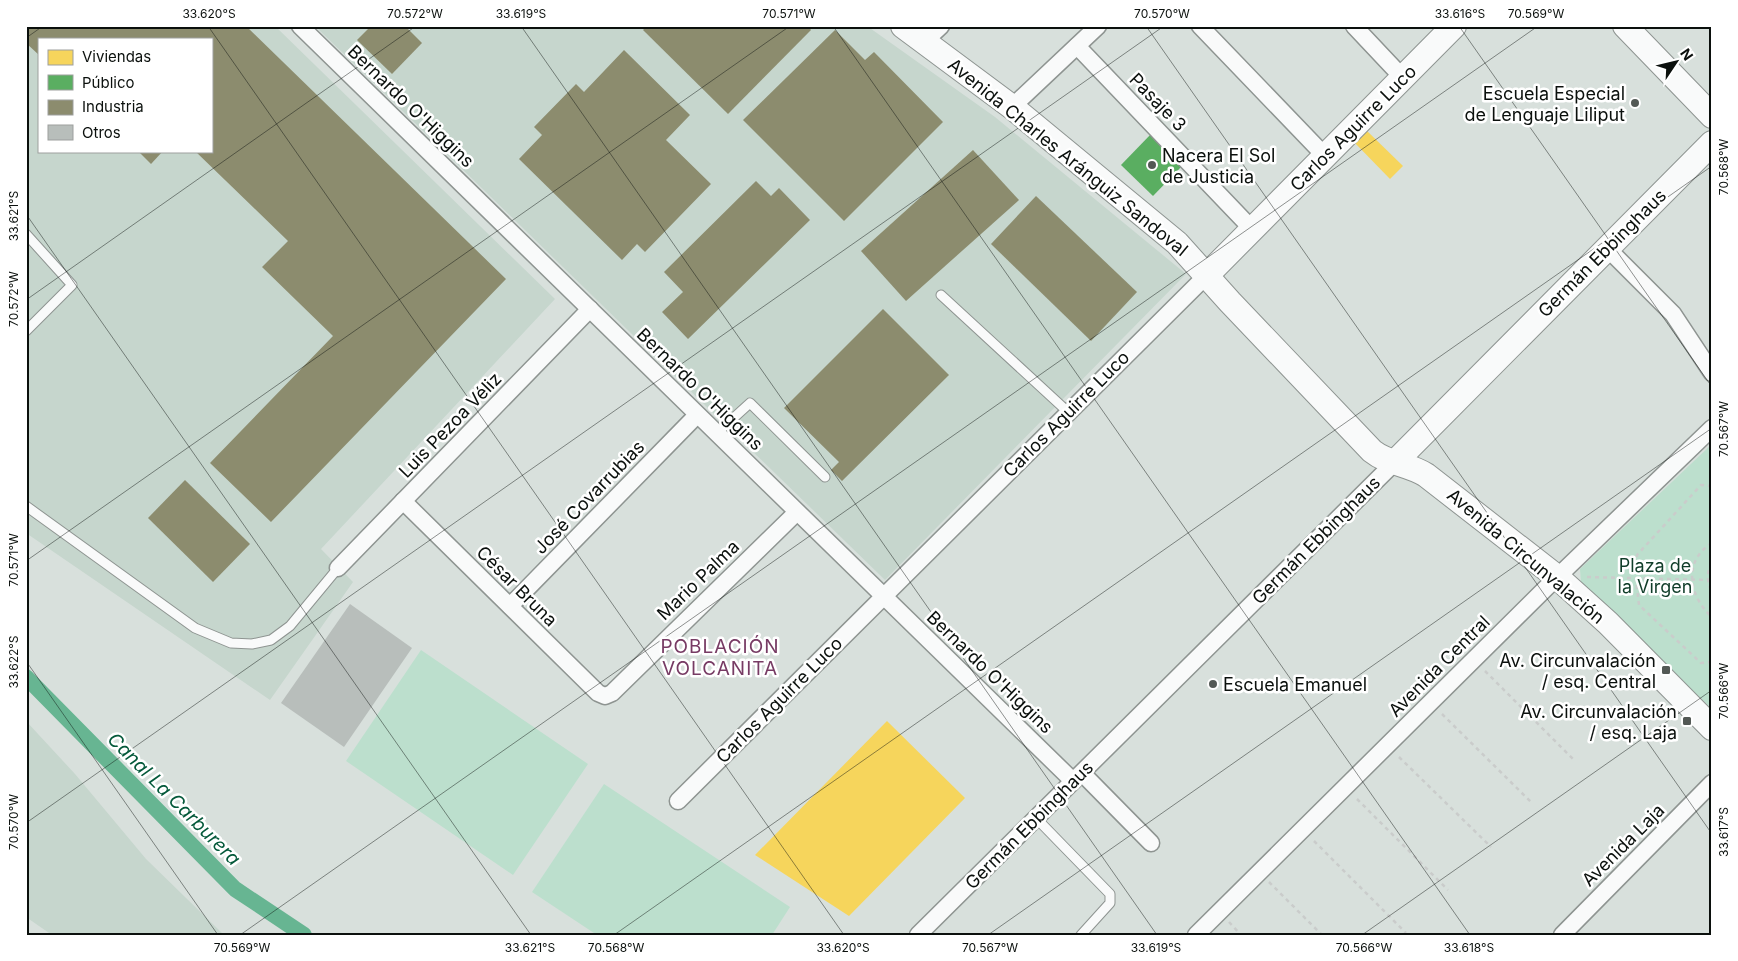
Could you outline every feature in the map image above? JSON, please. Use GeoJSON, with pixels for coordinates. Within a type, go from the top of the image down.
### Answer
{"type":"FeatureCollection","features":[{"type":"Feature","properties":{"kind":"street","name":"Bernardo O'Higgins"},"geometry":{"type":"LineString","coordinates":[[300,26],[883,596],[1077,777],[1151,843]]}},
{"type":"Feature","properties":{"kind":"street","name":"Avenida Charles Aránguiz Sandoval"},"geometry":{"type":"LineString","coordinates":[[903,26],[933,34],[1012,107],[1160,227],[1207,274],[1230,302],[1372,451],[1382,458],[1395,462]]}},
{"type":"Feature","properties":{"kind":"street"},"geometry":{"type":"LineString","coordinates":[[1012,107],[1098,26]]}},
{"type":"Feature","properties":{"kind":"street"},"geometry":{"type":"LineString","coordinates":[[1200,26],[1324,156]]}},
{"type":"Feature","properties":{"kind":"street"},"geometry":{"type":"LineString","coordinates":[[1354,26],[1402,78]]}},
{"type":"Feature","properties":{"kind":"street","name":"Carlos Aguirre Luco"},"geometry":{"type":"LineString","coordinates":[[678,801],[1454,26]]}},
{"type":"Feature","properties":{"kind":"street"},"geometry":{"type":"LineString","coordinates":[[1625,26],[1712,116]]}},
{"type":"Feature","properties":{"kind":"street","name":"Pasaje 3"},"geometry":{"type":"LineString","coordinates":[[1077,46],[1252,229]]}},
{"type":"Feature","properties":{"kind":"street","name":"Germán Ebbinghaus"},"geometry":{"type":"LineString","coordinates":[[918,935],[1395,462],[1712,143]]}},
{"type":"Feature","properties":{"kind":"street"},"geometry":{"type":"LineString","coordinates":[[1607,248],[1673,314],[1712,373]]}},
{"type":"Feature","properties":{"kind":"street","name":"Luis Pezoa Véliz"},"geometry":{"type":"LineString","coordinates":[[338,568],[590,310]]}},
{"type":"Feature","properties":{"kind":"street","name":"José Covarrubias"},"geometry":{"type":"LineString","coordinates":[[510,606],[697,415]]}},
{"type":"Feature","properties":{"kind":"street","name":"Avenida Central"},"geometry":{"type":"LineString","coordinates":[[1196,935],[1557,576],[1712,428]]}},
{"type":"Feature","properties":{"kind":"street","name":"Avenida Circunvalación"},"geometry":{"type":"LineString","coordinates":[[1395,462],[1417,469],[1441,485],[1557,576],[1602,617],[1712,728]]}},
{"type":"Feature","properties":{"kind":"street","name":"César Bruna"},"geometry":{"type":"LineString","coordinates":[[403,501],[598,693],[605,696]]}},
{"type":"Feature","properties":{"kind":"street","name":"Mario Palma"},"geometry":{"type":"LineString","coordinates":[[605,696],[612,693],[797,512]]}},
{"type":"Feature","properties":{"kind":"street","name":"Avenida Laja"},"geometry":{"type":"LineString","coordinates":[[1562,935],[1712,783]]}},
{"type":"Feature","properties":{"kind":"lane"},"geometry":{"type":"LineString","coordinates":[[26,234],[72,284],[26,331]]}},
{"type":"Feature","properties":{"kind":"lane"},"geometry":{"type":"LineString","coordinates":[[940,295],[1068,412]]}},
{"type":"Feature","properties":{"kind":"lane"},"geometry":{"type":"LineString","coordinates":[[717,433],[750,404],[825,476]]}},
{"type":"Feature","properties":{"kind":"lane"},"geometry":{"type":"LineString","coordinates":[[26,506],[195,628],[231,643],[252,644],[271,640],[290,626],[338,568]]}},
{"type":"Feature","properties":{"kind":"lane"},"geometry":{"type":"LineString","coordinates":[[1036,818],[1110,894],[1110,903],[1081,935]]}},
{"type":"Feature","properties":{"kind":"path"},"geometry":{"type":"LineString","coordinates":[[1712,486],[1701,485],[1637,554],[1636,579],[1639,605],[1701,663],[1712,662]]}},
{"type":"Feature","properties":{"kind":"path"},"geometry":{"type":"LineString","coordinates":[[1712,543],[1706,546],[1694,563],[1690,581],[1695,596],[1712,617]]}},
{"type":"Feature","properties":{"kind":"path"},"geometry":{"type":"LineString","coordinates":[[1712,563],[1708,569],[1708,580],[1712,592]]}},
{"type":"Feature","properties":{"kind":"path"},"geometry":{"type":"LineString","coordinates":[[1587,578],[1708,580]]}},
{"type":"Feature","properties":{"kind":"path"},"geometry":{"type":"LineString","coordinates":[[1482,669],[1575,762]]}},
{"type":"Feature","properties":{"kind":"path"},"geometry":{"type":"LineString","coordinates":[[1440,711],[1533,804]]}},
{"type":"Feature","properties":{"kind":"path"},"geometry":{"type":"LineString","coordinates":[[1396,754],[1491,847]]}},
{"type":"Feature","properties":{"kind":"path"},"geometry":{"type":"LineString","coordinates":[[1355,797],[1448,890]]}},
{"type":"Feature","properties":{"kind":"path"},"geometry":{"type":"LineString","coordinates":[[1311,839],[1406,933]]}},
{"type":"Feature","properties":{"kind":"path"},"geometry":{"type":"LineString","coordinates":[[1268,881],[1322,935]]}},
{"type":"Feature","properties":{"kind":"path"},"geometry":{"type":"LineString","coordinates":[[1228,921],[1242,935]]}},
{"type":"Feature","properties":{"kind":"shaded area"},"geometry":{"type":"Polygon","coordinates":[[[26,26],[275,26],[555,299],[321,549],[353,582],[270,700],[26,533],[26,26]]]}},
{"type":"Feature","properties":{"kind":"shaded area"},"geometry":{"type":"Polygon","coordinates":[[[315,26],[867,26],[995,117],[1186,274],[885,580],[315,26]]]}},
{"type":"Feature","properties":{"kind":"shaded area"},"geometry":{"type":"Polygon","coordinates":[[[26,721],[75,774],[146,859],[224,935],[52,935],[26,917],[26,721]]]}},
{"type":"Feature","properties":{"kind":"green space","name":"Plaza de la Virgen"},"geometry":{"type":"Polygon","coordinates":[[[1712,444],[1712,709],[1581,583],[1580,569],[1712,444]]]}},
{"type":"Feature","properties":{"kind":"green space"},"geometry":{"type":"Polygon","coordinates":[[[421,650],[588,764],[513,875],[346,761],[421,650]]]}},
{"type":"Feature","properties":{"kind":"green space"},"geometry":{"type":"Polygon","coordinates":[[[604,784],[790,907],[772,935],[597,935],[532,892],[604,784]]]}},
{"type":"Feature","properties":{"kind":"building: Viviendas"},"geometry":{"type":"Polygon","coordinates":[[[1365,129],[1403,166],[1390,179],[1353,141],[1365,129]]]}},
{"type":"Feature","properties":{"kind":"building: Viviendas"},"geometry":{"type":"Polygon","coordinates":[[[887,721],[965,798],[849,916],[755,855],[887,721]]]}},
{"type":"Feature","properties":{"kind":"building: Público","name":"Nacera El Sol de Justicia"},"geometry":{"type":"Polygon","coordinates":[[[1151,134],[1183,165],[1153,196],[1121,165],[1151,134]]]}},
{"type":"Feature","properties":{"kind":"building: Industria"},"geometry":{"type":"Polygon","coordinates":[[[26,26],[246,26],[506,279],[271,522],[210,463],[333,336],[262,267],[288,241],[196,152],[212,152],[212,38],[38,38],[38,54],[26,43],[26,26]]]}},
{"type":"Feature","properties":{"kind":"building: Industria"},"geometry":{"type":"Polygon","coordinates":[[[371,26],[405,26],[422,43],[392,74],[357,40],[371,26]]]}},
{"type":"Feature","properties":{"kind":"building: Industria"},"geometry":{"type":"Polygon","coordinates":[[[647,26],[808,26],[811,30],[728,114],[643,30],[647,26]]]}},
{"type":"Feature","properties":{"kind":"building: Industria"},"geometry":{"type":"Polygon","coordinates":[[[835,30],[865,60],[874,52],[943,122],[844,221],[743,120],[835,30]]]}},
{"type":"Feature","properties":{"kind":"building: Industria"},"geometry":{"type":"Polygon","coordinates":[[[624,50],[690,115],[666,140],[711,184],[645,252],[637,244],[622,260],[519,159],[542,135],[534,127],[576,84],[584,92],[624,50]]]}},
{"type":"Feature","properties":{"kind":"building: Industria"},"geometry":{"type":"Polygon","coordinates":[[[973,150],[1019,200],[906,301],[861,251],[973,150]]]}},
{"type":"Feature","properties":{"kind":"building: Industria"},"geometry":{"type":"Polygon","coordinates":[[[139,152],[162,152],[151,164],[139,152]]]}},
{"type":"Feature","properties":{"kind":"building: Industria"},"geometry":{"type":"Polygon","coordinates":[[[756,181],[771,196],[779,188],[810,220],[688,339],[662,312],[683,292],[664,272],[756,181]]]}},
{"type":"Feature","properties":{"kind":"building: Industria"},"geometry":{"type":"Polygon","coordinates":[[[1036,196],[1137,292],[1091,341],[991,244],[1036,196]]]}},
{"type":"Feature","properties":{"kind":"building: Industria"},"geometry":{"type":"Polygon","coordinates":[[[883,309],[949,375],[842,481],[831,470],[839,462],[784,408],[883,309]]]}},
{"type":"Feature","properties":{"kind":"building: Industria"},"geometry":{"type":"Polygon","coordinates":[[[185,480],[250,544],[213,582],[148,518],[185,480]]]}},
{"type":"Feature","properties":{"kind":"building: Otros"},"geometry":{"type":"Polygon","coordinates":[[[350,604],[412,648],[344,747],[281,703],[350,604]]]}},
{"type":"Feature","properties":{"kind":"waterway","name":"Canal La Carburera"},"geometry":{"type":"LineString","coordinates":[[26,677],[235,889],[304,935]]}},
{"type":"Feature","properties":{"kind":"place","name":"Escuela Especial de Lenguaje Liliput"},"geometry":{"type":"Point","coordinates":[1635,103]}},
{"type":"Feature","properties":{"kind":"place","name":"Nacera El Sol de Justicia"},"geometry":{"type":"Point","coordinates":[1152,165]}},
{"type":"Feature","properties":{"kind":"place","name":"Av. Circunvalación / esq. Central"},"geometry":{"type":"Point","coordinates":[1666,670]}},
{"type":"Feature","properties":{"kind":"place","name":"Escuela Emanuel"},"geometry":{"type":"Point","coordinates":[1213,684]}},
{"type":"Feature","properties":{"kind":"place","name":"Av. Circunvalación / esq. Laja"},"geometry":{"type":"Point","coordinates":[1687,721]}},
{"type":"Feature","properties":{"kind":"district","name":"POBLACIÓN VOLCANITA"},"geometry":{"type":"Point","coordinates":[720,657]}}]}
